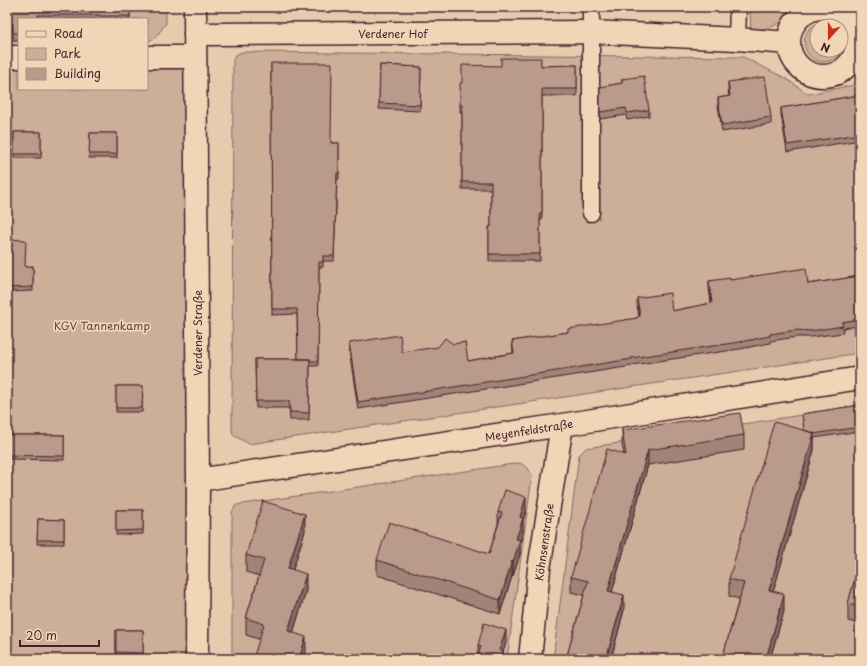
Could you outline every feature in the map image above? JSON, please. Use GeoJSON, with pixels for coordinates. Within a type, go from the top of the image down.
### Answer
{"type":"FeatureCollection","features":[{"type":"Feature","properties":{"kind":"street","name":"Verdener Straße"},"geometry":{"type":"LineString","coordinates":[[195,7],[198,480],[197,659]]}},
{"type":"Feature","properties":{"kind":"street","name":"Verdener Hof"},"geometry":{"type":"LineString","coordinates":[[195,34],[590,32],[789,43]]}},
{"type":"Feature","properties":{"kind":"street"},"geometry":{"type":"LineString","coordinates":[[7,57],[18,57]]}},
{"type":"Feature","properties":{"kind":"street"},"geometry":{"type":"LineString","coordinates":[[148,57],[195,57]]}},
{"type":"Feature","properties":{"kind":"street","name":"Meyenfeldstraße"},"geometry":{"type":"LineString","coordinates":[[198,480],[860,378]]}},
{"type":"Feature","properties":{"kind":"street","name":"Köhnsenstraße"},"geometry":{"type":"LineString","coordinates":[[530,659],[539,569],[562,425]]}},
{"type":"Feature","properties":{"kind":"lane"},"geometry":{"type":"LineString","coordinates":[[590,213],[591,7]]}},
{"type":"Feature","properties":{"kind":"lane"},"geometry":{"type":"LineString","coordinates":[[737,39],[738,7]]}},
{"type":"Feature","properties":{"kind":"green space"},"geometry":{"type":"Polygon","coordinates":[[[7,7],[166,7],[166,23],[156,37],[148,41],[148,18],[18,18],[18,42],[7,42],[7,7]]]}},
{"type":"Feature","properties":{"kind":"green space"},"geometry":{"type":"Polygon","coordinates":[[[241,7],[565,7],[562,9],[251,10],[243,9],[241,7]]]}},
{"type":"Feature","properties":{"kind":"green space"},"geometry":{"type":"Polygon","coordinates":[[[765,7],[792,7],[796,10],[776,25],[765,29],[751,31],[750,13],[765,7]]]}},
{"type":"Feature","properties":{"kind":"green space"},"geometry":{"type":"Polygon","coordinates":[[[809,31],[809,55],[805,48],[804,40],[809,31]]]}},
{"type":"Feature","properties":{"kind":"green space"},"geometry":{"type":"Polygon","coordinates":[[[242,52],[743,57],[785,78],[808,94],[860,84],[860,353],[249,444],[233,435],[232,427],[233,59],[237,54],[242,52]]]}},
{"type":"Feature","properties":{"kind":"green space","name":"KGV Tannenkamp"},"geometry":{"type":"Polygon","coordinates":[[[7,57],[18,57],[18,90],[148,90],[148,57],[195,57],[197,659],[7,659],[7,57]]]}},
{"type":"Feature","properties":{"kind":"green space"},"geometry":{"type":"Polygon","coordinates":[[[813,58],[834,58],[829,61],[821,62],[813,58]]]}},
{"type":"Feature","properties":{"kind":"green space"},"geometry":{"type":"Polygon","coordinates":[[[860,406],[860,659],[553,659],[579,455],[586,448],[860,406]]]}},
{"type":"Feature","properties":{"kind":"green space"},"geometry":{"type":"Polygon","coordinates":[[[520,463],[528,468],[532,476],[507,659],[232,659],[232,512],[236,505],[520,463]]]}},
{"type":"Feature","properties":{"kind":"building"},"geometry":{"type":"Polygon","coordinates":[[[7,7],[130,7],[130,16],[38,15],[38,18],[18,18],[18,33],[13,33],[13,24],[7,24],[7,7]]]}},
{"type":"Feature","properties":{"kind":"building"},"geometry":{"type":"Polygon","coordinates":[[[501,58],[541,58],[541,66],[577,65],[577,89],[542,89],[542,213],[540,213],[540,254],[489,254],[489,227],[491,227],[491,182],[462,182],[462,105],[460,105],[460,83],[462,83],[462,65],[501,66],[501,58]]]}},
{"type":"Feature","properties":{"kind":"building"},"geometry":{"type":"Polygon","coordinates":[[[271,63],[332,63],[331,143],[339,143],[339,173],[337,173],[334,256],[323,256],[323,262],[319,262],[318,361],[298,359],[297,309],[272,309],[271,63]]]}},
{"type":"Feature","properties":{"kind":"building"},"geometry":{"type":"Polygon","coordinates":[[[380,65],[421,67],[420,105],[379,103],[380,65]]]}},
{"type":"Feature","properties":{"kind":"building"},"geometry":{"type":"Polygon","coordinates":[[[644,76],[649,110],[627,113],[626,108],[600,112],[600,87],[622,83],[622,79],[644,76]]]}},
{"type":"Feature","properties":{"kind":"building"},"geometry":{"type":"Polygon","coordinates":[[[765,77],[771,117],[722,125],[718,98],[730,96],[728,82],[765,77]]]}},
{"type":"Feature","properties":{"kind":"building"},"geometry":{"type":"Polygon","coordinates":[[[860,95],[860,134],[787,145],[781,108],[860,95]]]}},
{"type":"Feature","properties":{"kind":"building"},"geometry":{"type":"Polygon","coordinates":[[[14,132],[41,132],[41,154],[14,154],[14,132]]]}},
{"type":"Feature","properties":{"kind":"building"},"geometry":{"type":"Polygon","coordinates":[[[90,133],[117,133],[117,154],[89,154],[90,133]]]}},
{"type":"Feature","properties":{"kind":"building"},"geometry":{"type":"Polygon","coordinates":[[[7,239],[26,240],[25,267],[33,266],[33,287],[7,288],[7,239]]]}},
{"type":"Feature","properties":{"kind":"building"},"geometry":{"type":"Polygon","coordinates":[[[806,268],[808,284],[860,276],[860,319],[842,322],[843,326],[811,331],[797,330],[770,334],[770,336],[740,342],[358,402],[349,343],[400,335],[402,352],[438,347],[445,338],[453,344],[465,342],[468,361],[514,353],[512,341],[568,332],[568,329],[637,318],[640,316],[637,298],[670,293],[672,311],[712,303],[709,281],[730,278],[730,280],[806,268]]]}},
{"type":"Feature","properties":{"kind":"building"},"geometry":{"type":"Polygon","coordinates":[[[255,359],[310,359],[309,413],[290,412],[289,401],[256,401],[255,359]]]}},
{"type":"Feature","properties":{"kind":"building"},"geometry":{"type":"Polygon","coordinates":[[[116,386],[143,386],[142,408],[116,408],[116,386]]]}},
{"type":"Feature","properties":{"kind":"building"},"geometry":{"type":"Polygon","coordinates":[[[860,405],[860,427],[813,434],[814,433],[804,430],[802,414],[860,405]]]}},
{"type":"Feature","properties":{"kind":"building"},"geometry":{"type":"Polygon","coordinates":[[[740,413],[744,435],[648,450],[608,591],[624,595],[606,659],[566,659],[588,581],[571,577],[607,449],[626,455],[622,430],[740,413]]]}},
{"type":"Feature","properties":{"kind":"building"},"geometry":{"type":"Polygon","coordinates":[[[774,422],[814,433],[769,590],[784,594],[766,659],[722,659],[744,583],[729,579],[774,422]]]}},
{"type":"Feature","properties":{"kind":"building"},"geometry":{"type":"Polygon","coordinates":[[[7,435],[64,435],[64,456],[7,455],[7,435]]]}},
{"type":"Feature","properties":{"kind":"building"},"geometry":{"type":"Polygon","coordinates":[[[505,490],[526,497],[520,517],[523,518],[516,539],[520,540],[500,600],[377,560],[389,522],[489,554],[502,513],[498,512],[505,490]]]}},
{"type":"Feature","properties":{"kind":"building"},"geometry":{"type":"Polygon","coordinates":[[[263,501],[305,514],[288,568],[306,574],[288,631],[306,637],[299,659],[253,659],[264,624],[246,618],[264,560],[246,555],[263,501]]]}},
{"type":"Feature","properties":{"kind":"building"},"geometry":{"type":"Polygon","coordinates":[[[116,510],[143,510],[143,530],[116,531],[116,510]]]}},
{"type":"Feature","properties":{"kind":"building"},"geometry":{"type":"Polygon","coordinates":[[[38,519],[64,520],[64,540],[37,540],[38,519]]]}},
{"type":"Feature","properties":{"kind":"building"},"geometry":{"type":"Polygon","coordinates":[[[860,559],[860,607],[848,604],[860,559]]]}},
{"type":"Feature","properties":{"kind":"building"},"geometry":{"type":"Polygon","coordinates":[[[484,623],[506,630],[499,650],[503,652],[501,659],[477,659],[481,646],[478,645],[484,623]]]}},
{"type":"Feature","properties":{"kind":"building"},"geometry":{"type":"Polygon","coordinates":[[[116,630],[143,630],[143,653],[116,652],[116,630]]]}},
{"type":"Feature","properties":{"kind":"building"},"geometry":{"type":"Polygon","coordinates":[[[7,656],[24,656],[24,659],[7,659],[7,656]]]}}]}
